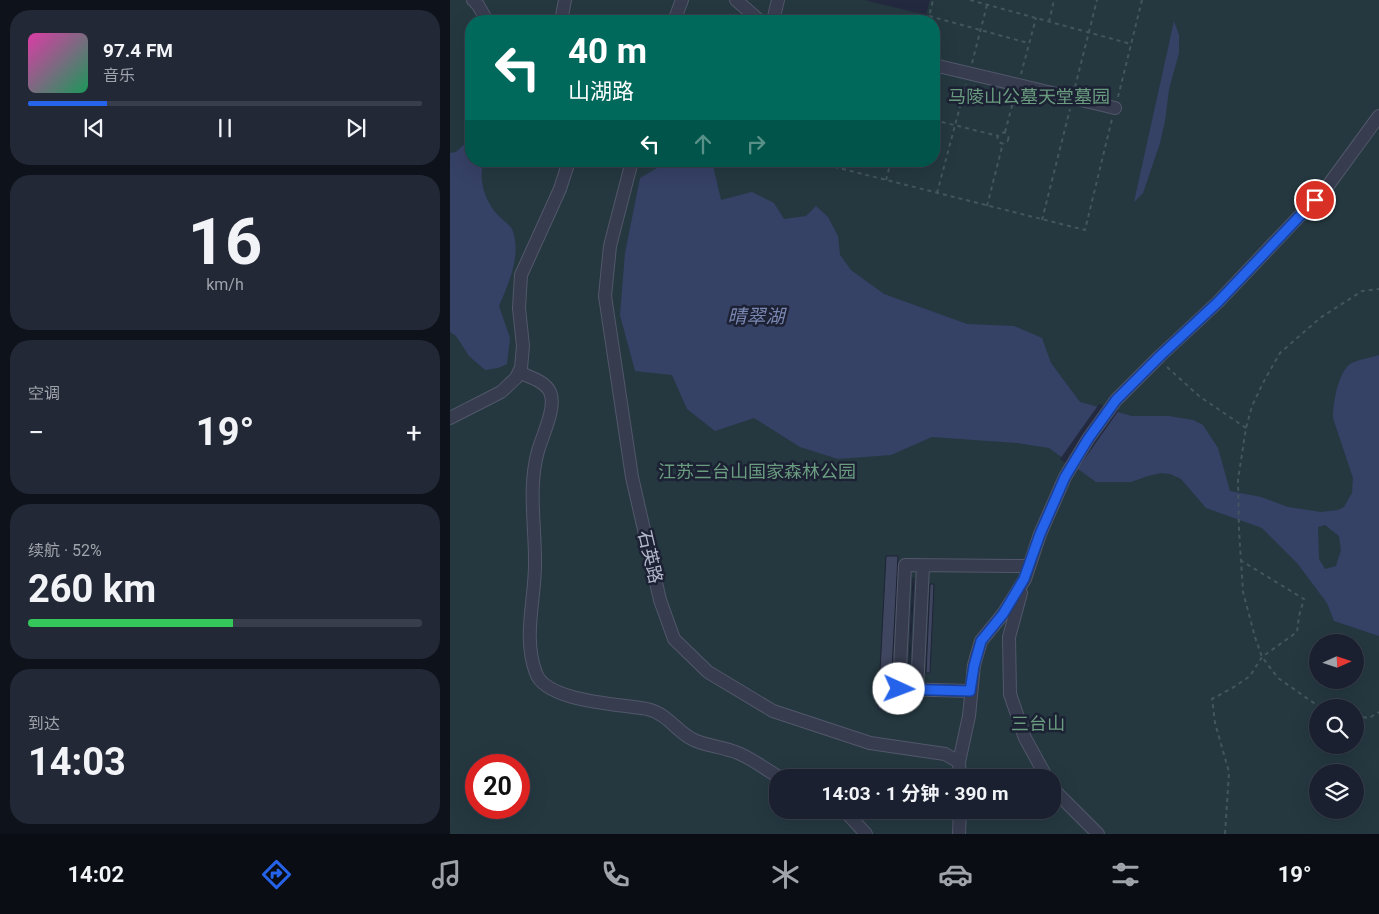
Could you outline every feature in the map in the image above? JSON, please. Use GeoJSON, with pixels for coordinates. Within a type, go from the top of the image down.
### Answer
{"type":"FeatureCollection","features":[{"type":"Feature","properties":{"kind":"street"},"geometry":{"type":"LineString","coordinates":[[472,0],[478,5],[484,15]]}},
{"type":"Feature","properties":{"kind":"street"},"geometry":{"type":"LineString","coordinates":[[562,15],[565,0]]}},
{"type":"Feature","properties":{"kind":"street"},"geometry":{"type":"LineString","coordinates":[[676,15],[682,0]]}},
{"type":"Feature","properties":{"kind":"street"},"geometry":{"type":"LineString","coordinates":[[736,0],[753,15]]}},
{"type":"Feature","properties":{"kind":"street"},"geometry":{"type":"LineString","coordinates":[[774,15],[778,0]]}},
{"type":"Feature","properties":{"kind":"street"},"geometry":{"type":"LineString","coordinates":[[940,67],[1115,108]]}},
{"type":"Feature","properties":{"kind":"street"},"geometry":{"type":"LineString","coordinates":[[1042,769],[1025,738],[1010,694],[1009,637],[1024,579],[1040,534],[1065,477],[1088,439],[1116,400],[1157,358],[1218,302],[1326,187],[1379,116]]}},
{"type":"Feature","properties":{"kind":"street"},"geometry":{"type":"LineString","coordinates":[[450,418],[500,392],[516,378],[521,368],[523,346],[519,297],[521,275],[560,189],[567,167]]}},
{"type":"Feature","properties":{"kind":"street","name":"石英路"},"geometry":{"type":"LineString","coordinates":[[630,167],[610,246],[605,296],[632,477],[660,600],[674,639],[708,672],[773,711],[870,743],[945,754],[960,762]]}},
{"type":"Feature","properties":{"kind":"street"},"geometry":{"type":"LineString","coordinates":[[519,372],[543,383],[550,393],[552,401],[538,451],[532,498],[536,562],[529,630],[531,655],[536,675],[549,688],[569,697],[649,710],[666,716],[694,740],[738,752],[769,771]]}},
{"type":"Feature","properties":{"kind":"street"},"geometry":{"type":"LineString","coordinates":[[970,691],[899,689],[904,566],[1029,566]]}},
{"type":"Feature","properties":{"kind":"street"},"geometry":{"type":"LineString","coordinates":[[917,690],[924,566]]}},
{"type":"Feature","properties":{"kind":"street"},"geometry":{"type":"LineString","coordinates":[[960,769],[969,716],[974,666],[981,641],[1003,614],[1024,579]]}},
{"type":"Feature","properties":{"kind":"street"},"geometry":{"type":"LineString","coordinates":[[1061,797],[1098,834]]}},
{"type":"Feature","properties":{"kind":"street"},"geometry":{"type":"LineString","coordinates":[[852,819],[866,834]]}},
{"type":"Feature","properties":{"kind":"street"},"geometry":{"type":"LineString","coordinates":[[960,819],[960,834]]}},
{"type":"Feature","properties":{"kind":"path"},"geometry":{"type":"LineString","coordinates":[[929,15],[933,0]]}},
{"type":"Feature","properties":{"kind":"path"},"geometry":{"type":"LineString","coordinates":[[970,0],[1131,44]]}},
{"type":"Feature","properties":{"kind":"path"},"geometry":{"type":"LineString","coordinates":[[1049,22],[1054,0]]}},
{"type":"Feature","properties":{"kind":"path"},"geometry":{"type":"LineString","coordinates":[[839,167],[1085,230],[1141,0]]}},
{"type":"Feature","properties":{"kind":"path"},"geometry":{"type":"LineString","coordinates":[[937,193],[987,5]]}},
{"type":"Feature","properties":{"kind":"path"},"geometry":{"type":"LineString","coordinates":[[940,19],[1029,43]]}},
{"type":"Feature","properties":{"kind":"path"},"geometry":{"type":"LineString","coordinates":[[940,121],[998,136]]}},
{"type":"Feature","properties":{"kind":"path"},"geometry":{"type":"LineString","coordinates":[[987,206],[1003,144],[1008,141],[1008,134],[1003,132],[998,136]]}},
{"type":"Feature","properties":{"kind":"path"},"geometry":{"type":"LineString","coordinates":[[998,136],[998,141],[1003,144]]}},
{"type":"Feature","properties":{"kind":"path"},"geometry":{"type":"LineString","coordinates":[[886,180],[889,167]]}},
{"type":"Feature","properties":{"kind":"path"},"geometry":{"type":"LineString","coordinates":[[1309,700],[1278,678],[1262,657],[1254,637],[1243,592],[1238,530],[1238,480],[1246,428],[1252,406],[1280,353],[1320,318],[1362,291],[1379,289]]}},
{"type":"Feature","properties":{"kind":"path"},"geometry":{"type":"LineString","coordinates":[[1157,358],[1199,396],[1246,428]]}},
{"type":"Feature","properties":{"kind":"path"},"geometry":{"type":"LineString","coordinates":[[1225,834],[1229,772],[1215,723],[1212,699],[1250,676],[1262,657],[1297,632],[1298,616],[1304,599],[1240,560]]}},
{"type":"Feature","properties":{"kind":"path"},"geometry":{"type":"LineString","coordinates":[[1364,717],[1369,718],[1379,712]]}},
{"type":"Feature","properties":{"kind":"green space","name":"江苏三台山国家森林公园"},"geometry":{"type":"Polygon","coordinates":[[[450,0],[864,0],[926,15],[930,0],[1379,0],[1379,834],[450,834],[450,0]]]}},
{"type":"Feature","properties":{"kind":"water"},"geometry":{"type":"Polygon","coordinates":[[[1174,21],[1179,35],[1179,53],[1169,89],[1165,121],[1160,143],[1143,193],[1134,202],[1174,21]]]}},
{"type":"Feature","properties":{"kind":"water"},"geometry":{"type":"Polygon","coordinates":[[[465,144],[465,167],[482,167],[483,188],[488,201],[495,212],[509,225],[514,235],[514,263],[499,306],[510,338],[507,364],[498,368],[485,370],[469,356],[456,336],[450,332],[450,153],[456,152],[465,144]]]}},
{"type":"Feature","properties":{"kind":"water","name":"晴翠湖"},"geometry":{"type":"Polygon","coordinates":[[[659,167],[713,167],[721,200],[752,192],[774,203],[784,219],[806,216],[816,206],[828,217],[838,236],[840,255],[851,270],[884,294],[967,324],[1014,326],[1042,338],[1051,363],[1080,402],[1132,416],[1169,416],[1193,420],[1203,425],[1218,448],[1230,491],[1261,497],[1288,507],[1321,512],[1338,510],[1344,507],[1352,493],[1353,478],[1333,418],[1337,388],[1343,373],[1352,363],[1379,355],[1379,636],[1334,621],[1327,603],[1297,563],[1262,528],[1206,508],[1181,479],[1170,474],[1161,473],[1131,482],[1096,482],[1049,448],[1017,443],[932,437],[891,455],[838,459],[800,447],[754,418],[715,431],[687,409],[672,375],[635,371],[620,315],[625,253],[640,178],[659,167]],[[1325,525],[1318,527],[1319,559],[1325,569],[1336,566],[1341,550],[1339,536],[1325,525]]]}},
{"type":"Feature","properties":{"kind":"pier"},"geometry":{"type":"Polygon","coordinates":[[[1099,404],[1119,410],[1076,471],[1060,459],[1099,404]]]}},
{"type":"Feature","properties":{"kind":"building"},"geometry":{"type":"Polygon","coordinates":[[[886,556],[898,556],[891,689],[895,696],[909,697],[908,710],[878,709],[886,556]]]}},
{"type":"Feature","properties":{"kind":"building"},"geometry":{"type":"Polygon","coordinates":[[[913,578],[914,578],[908,681],[913,578]]]}},
{"type":"Feature","properties":{"kind":"building"},"geometry":{"type":"Polygon","coordinates":[[[930,584],[934,584],[930,673],[926,673],[930,584]]]}},
{"type":"Feature","properties":{"kind":"route"},"geometry":{"type":"LineString","coordinates":[[899,689],[970,691],[981,641],[1003,614],[1024,579],[1040,534],[1065,477],[1088,439],[1116,400],[1218,302],[1315,200]]}},
{"type":"Feature","properties":{"kind":"park label","name":"马陵山公墓天堂墓园"},"geometry":{"type":"Point","coordinates":[1029,97]}},
{"type":"Feature","properties":{"kind":"park label","name":"三台山"},"geometry":{"type":"Point","coordinates":[1038,724]}}]}
